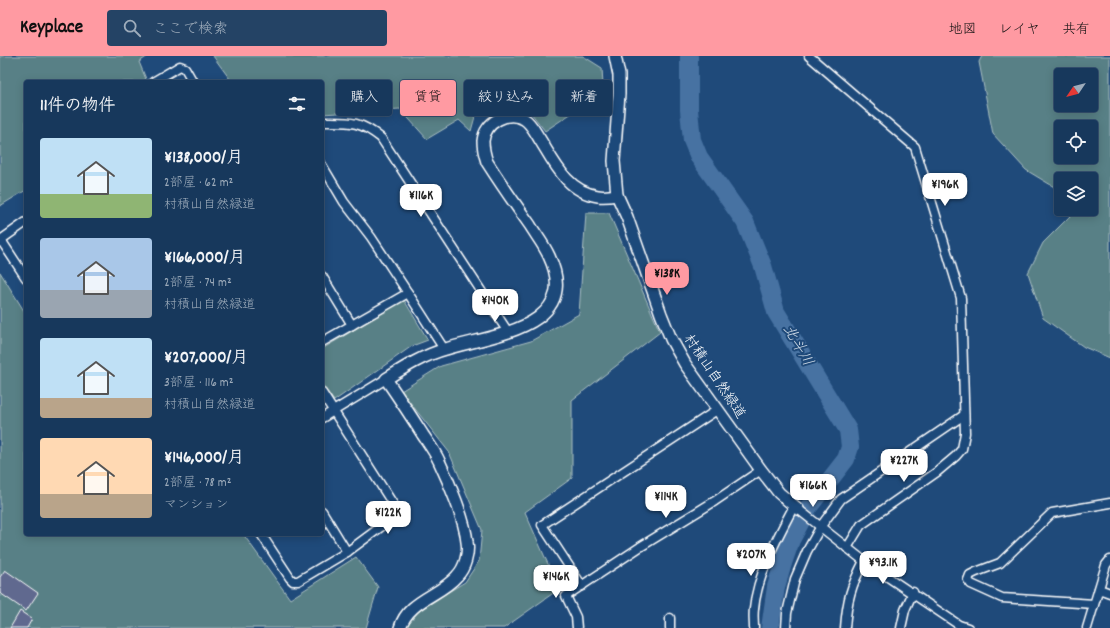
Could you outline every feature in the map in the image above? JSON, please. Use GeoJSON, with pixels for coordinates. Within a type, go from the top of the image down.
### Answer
{"type":"FeatureCollection","features":[{"type":"Feature","properties":{"kind":"street","name":"村積山自然緑道"},"geometry":{"type":"LineString","coordinates":[[615,56],[619,75],[614,161],[617,195],[627,217],[671,339],[685,364],[761,470],[779,493],[796,508]]}},
{"type":"Feature","properties":{"kind":"street"},"geometry":{"type":"LineString","coordinates":[[809,56],[915,147],[961,298],[965,433],[962,449],[937,472],[861,525],[847,548]]}},
{"type":"Feature","properties":{"kind":"street"},"geometry":{"type":"LineString","coordinates":[[156,80],[180,66],[185,68],[192,80]]}},
{"type":"Feature","properties":{"kind":"street"},"geometry":{"type":"LineString","coordinates":[[324,417],[408,365],[444,349],[508,332],[534,322],[550,305],[555,293],[556,277],[551,261],[546,250],[487,162],[484,154],[483,142],[485,132],[497,120],[507,116],[515,116],[524,119],[534,130],[563,176],[575,187],[593,195],[617,195]]}},
{"type":"Feature","properties":{"kind":"street"},"geometry":{"type":"LineString","coordinates":[[324,122],[348,122],[361,125],[370,129],[381,138],[508,332]]}},
{"type":"Feature","properties":{"kind":"street"},"geometry":{"type":"LineString","coordinates":[[324,168],[344,202],[372,237],[444,349]]}},
{"type":"Feature","properties":{"kind":"street"},"geometry":{"type":"LineString","coordinates":[[24,224],[2,240],[24,275]]}},
{"type":"Feature","properties":{"kind":"street"},"geometry":{"type":"LineString","coordinates":[[324,279],[352,325]]}},
{"type":"Feature","properties":{"kind":"street"},"geometry":{"type":"LineString","coordinates":[[324,341],[408,293]]}},
{"type":"Feature","properties":{"kind":"street"},"geometry":{"type":"LineString","coordinates":[[386,379],[439,461],[460,512],[467,542],[465,562],[458,576],[447,586],[414,606],[402,620],[400,628]]}},
{"type":"Feature","properties":{"kind":"street"},"geometry":{"type":"LineString","coordinates":[[262,536],[290,578],[293,581],[298,581],[347,552],[397,515],[398,512],[324,396]]}},
{"type":"Feature","properties":{"kind":"street"},"geometry":{"type":"LineString","coordinates":[[582,586],[542,526],[717,410]]}},
{"type":"Feature","properties":{"kind":"street"},"geometry":{"type":"LineString","coordinates":[[786,628],[787,613],[795,579],[818,524],[841,498],[964,415]]}},
{"type":"Feature","properties":{"kind":"street"},"geometry":{"type":"LineString","coordinates":[[577,628],[576,617],[566,596],[761,470]]}},
{"type":"Feature","properties":{"kind":"street"},"geometry":{"type":"LineString","coordinates":[[1094,604],[1002,598],[971,584],[968,580],[970,575],[1000,563],[1052,513],[1110,503]]}},
{"type":"Feature","properties":{"kind":"street"},"geometry":{"type":"LineString","coordinates":[[754,628],[754,609],[762,574],[780,532],[796,508],[864,561],[913,592],[959,626],[968,628]]}},
{"type":"Feature","properties":{"kind":"street"},"geometry":{"type":"LineString","coordinates":[[324,514],[347,552]]}},
{"type":"Feature","properties":{"kind":"street"},"geometry":{"type":"LineString","coordinates":[[1087,628],[1106,565],[1110,560]]}},
{"type":"Feature","properties":{"kind":"street"},"geometry":{"type":"LineString","coordinates":[[845,628],[846,607],[853,583],[864,561]]}},
{"type":"Feature","properties":{"kind":"street"},"geometry":{"type":"LineString","coordinates":[[1099,589],[1110,593]]}},
{"type":"Feature","properties":{"kind":"street"},"geometry":{"type":"LineString","coordinates":[[901,628],[905,610],[913,592]]}},
{"type":"Feature","properties":{"kind":"street"},"geometry":{"type":"LineString","coordinates":[[670,618],[670,628]]}},
{"type":"Feature","properties":{"kind":"green space"},"geometry":{"type":"Polygon","coordinates":[[[0,56],[148,56],[139,62],[146,79],[144,80],[24,80],[24,191],[0,206],[0,56]]]}},
{"type":"Feature","properties":{"kind":"green space"},"geometry":{"type":"Polygon","coordinates":[[[213,56],[583,56],[602,68],[603,80],[556,80],[556,116],[568,116],[545,131],[533,116],[548,116],[548,80],[464,80],[464,116],[475,116],[471,131],[459,120],[427,139],[406,116],[456,116],[456,80],[400,80],[400,109],[392,110],[392,80],[336,80],[336,113],[324,114],[324,80],[231,80],[213,56]]]}},
{"type":"Feature","properties":{"kind":"green space"},"geometry":{"type":"Polygon","coordinates":[[[982,56],[1110,56],[1110,358],[1084,347],[1043,318],[1028,273],[1043,243],[1070,216],[1098,216],[1098,172],[1054,172],[1054,187],[1026,170],[993,134],[979,62],[982,56]]]}},
{"type":"Feature","properties":{"kind":"green space"},"geometry":{"type":"Polygon","coordinates":[[[586,213],[609,213],[660,332],[572,400],[572,478],[525,512],[559,589],[504,628],[407,628],[408,624],[422,608],[465,582],[479,561],[482,530],[449,452],[401,391],[441,366],[531,341],[579,314],[586,213]]]}},
{"type":"Feature","properties":{"kind":"green space"},"geometry":{"type":"Polygon","coordinates":[[[0,272],[24,311],[24,536],[244,536],[290,599],[356,557],[378,587],[366,628],[0,628],[0,272]]]}},
{"type":"Feature","properties":{"kind":"green space"},"geometry":{"type":"Polygon","coordinates":[[[404,300],[428,340],[412,346],[334,401],[324,387],[324,348],[404,300]]]}},
{"type":"Feature","properties":{"kind":"building"},"geometry":{"type":"Polygon","coordinates":[[[5,570],[38,593],[26,611],[0,593],[0,577],[5,570]]]}},
{"type":"Feature","properties":{"kind":"building"},"geometry":{"type":"Polygon","coordinates":[[[20,611],[32,619],[27,628],[10,628],[20,611]]]}},
{"type":"Feature","properties":{"kind":"waterway","name":"北斗川"},"geometry":{"type":"LineString","coordinates":[[689,56],[689,110],[692,140],[699,157],[745,222],[763,266],[776,312],[848,430],[850,447],[846,459],[808,508],[791,540],[776,587],[770,628]]}}]}
